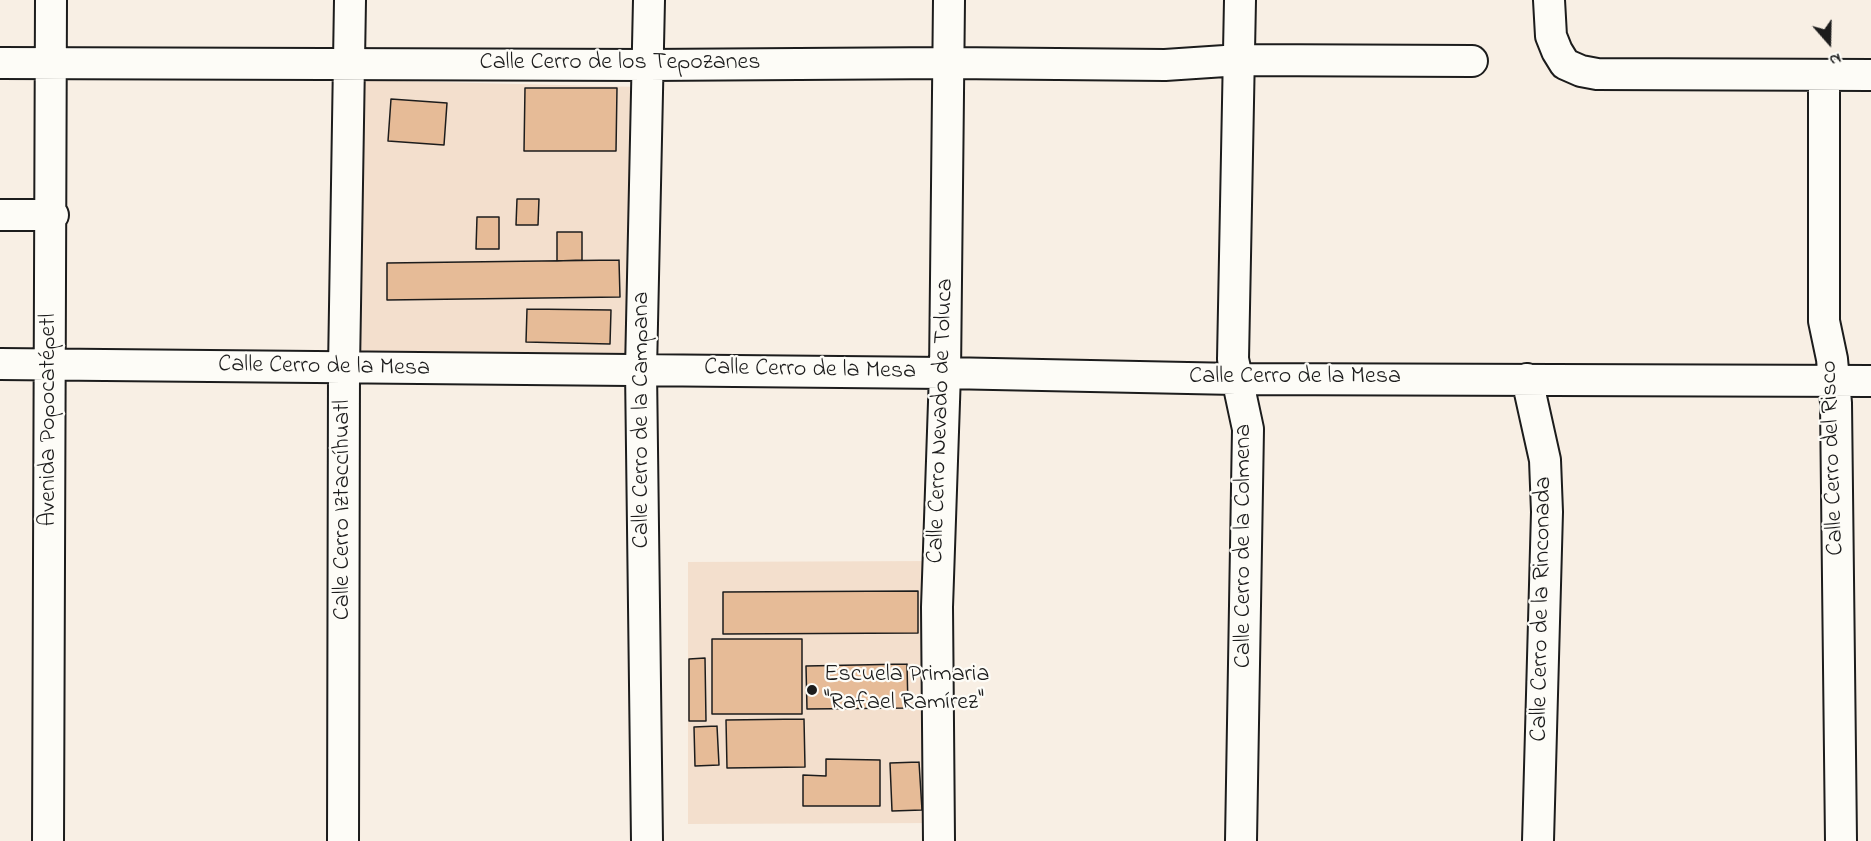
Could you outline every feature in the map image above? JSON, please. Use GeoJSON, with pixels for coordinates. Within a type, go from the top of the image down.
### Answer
{"type":"FeatureCollection","features":[{"type":"Feature","properties":{"kind":"street","name":"Avenida Popocatépetl"},"geometry":{"type":"LineString","coordinates":[[48,841],[51,0]]}},
{"type":"Feature","properties":{"kind":"street","name":"Calle Cerro Iztaccíhuatl"},"geometry":{"type":"LineString","coordinates":[[343,841],[344,368],[350,0]]}},
{"type":"Feature","properties":{"kind":"street","name":"Calle Cerro de la Campana"},"geometry":{"type":"LineString","coordinates":[[647,841],[640,370],[649,0]]}},
{"type":"Feature","properties":{"kind":"street","name":"Calle Cerro Nevado de Toluca"},"geometry":{"type":"LineString","coordinates":[[939,841],[937,607],[945,373],[949,0]]}},
{"type":"Feature","properties":{"kind":"street","name":"Calle Cerro de la Colmena"},"geometry":{"type":"LineString","coordinates":[[1240,0],[1233,359],[1248,429],[1241,841]]}},
{"type":"Feature","properties":{"kind":"street"},"geometry":{"type":"LineString","coordinates":[[1549,0],[1551,36],[1565,64],[1597,74],[1871,75]]}},
{"type":"Feature","properties":{"kind":"street","name":"Calle Cerro de los Tepozanes"},"geometry":{"type":"LineString","coordinates":[[0,63],[648,65],[1165,64],[1240,60],[1472,61]]}},
{"type":"Feature","properties":{"kind":"street","name":"Calle Cerro del Risco"},"geometry":{"type":"LineString","coordinates":[[1824,75],[1824,321],[1835,381],[1841,841]]}},
{"type":"Feature","properties":{"kind":"street"},"geometry":{"type":"LineString","coordinates":[[0,215],[52,215]]}},
{"type":"Feature","properties":{"kind":"street","name":"Calle Cerro de la Mesa"},"geometry":{"type":"LineString","coordinates":[[0,364],[945,373],[1236,379],[1871,381]]}},
{"type":"Feature","properties":{"kind":"street","name":"Calle Cerro de la Rinconada"},"geometry":{"type":"LineString","coordinates":[[1527,379],[1545,460],[1547,512],[1538,841]]}},
{"type":"Feature","properties":{"kind":"shaded area"},"geometry":{"type":"Polygon","coordinates":[[[356,80],[640,87],[634,354],[357,356],[356,80]]]}},
{"type":"Feature","properties":{"kind":"shaded area","name":"Escuela Primaria \"Rafael Ramírez\""},"geometry":{"type":"Polygon","coordinates":[[[935,561],[935,823],[688,824],[688,562],[935,561]]]}},
{"type":"Feature","properties":{"kind":"building"},"geometry":{"type":"Polygon","coordinates":[[[525,88],[617,88],[616,151],[524,151],[525,88]]]}},
{"type":"Feature","properties":{"kind":"building"},"geometry":{"type":"Polygon","coordinates":[[[391,99],[447,103],[444,145],[388,141],[391,99]]]}},
{"type":"Feature","properties":{"kind":"building"},"geometry":{"type":"Polygon","coordinates":[[[517,199],[539,199],[538,225],[516,225],[517,199]]]}},
{"type":"Feature","properties":{"kind":"building"},"geometry":{"type":"Polygon","coordinates":[[[477,217],[499,217],[499,249],[476,249],[477,217]]]}},
{"type":"Feature","properties":{"kind":"building"},"geometry":{"type":"Polygon","coordinates":[[[557,232],[582,232],[582,260],[557,261],[557,232]]]}},
{"type":"Feature","properties":{"kind":"building"},"geometry":{"type":"Polygon","coordinates":[[[619,260],[620,297],[387,300],[387,263],[619,260]]]}},
{"type":"Feature","properties":{"kind":"building"},"geometry":{"type":"Polygon","coordinates":[[[527,309],[611,310],[610,344],[526,342],[527,309]]]}},
{"type":"Feature","properties":{"kind":"building"},"geometry":{"type":"Polygon","coordinates":[[[918,591],[918,633],[723,634],[723,592],[918,591]]]}},
{"type":"Feature","properties":{"kind":"building"},"geometry":{"type":"Polygon","coordinates":[[[712,639],[802,639],[802,714],[712,714],[712,639]]]}},
{"type":"Feature","properties":{"kind":"building"},"geometry":{"type":"Polygon","coordinates":[[[705,658],[706,721],[689,721],[689,659],[705,658]]]}},
{"type":"Feature","properties":{"kind":"building"},"geometry":{"type":"Polygon","coordinates":[[[907,664],[908,708],[807,709],[806,666],[907,664]]]}},
{"type":"Feature","properties":{"kind":"building"},"geometry":{"type":"Polygon","coordinates":[[[804,719],[805,767],[727,768],[726,720],[804,719]]]}},
{"type":"Feature","properties":{"kind":"building"},"geometry":{"type":"Polygon","coordinates":[[[717,726],[719,765],[695,766],[694,727],[717,726]]]}},
{"type":"Feature","properties":{"kind":"building"},"geometry":{"type":"Polygon","coordinates":[[[826,759],[880,760],[880,806],[803,806],[803,775],[826,776],[826,759]]]}},
{"type":"Feature","properties":{"kind":"building"},"geometry":{"type":"Polygon","coordinates":[[[919,762],[922,810],[892,811],[890,763],[919,762]]]}},
{"type":"Feature","properties":{"kind":"place","name":"Escuela Primaria \"Rafael Ramírez\""},"geometry":{"type":"Point","coordinates":[812,690]}}]}
